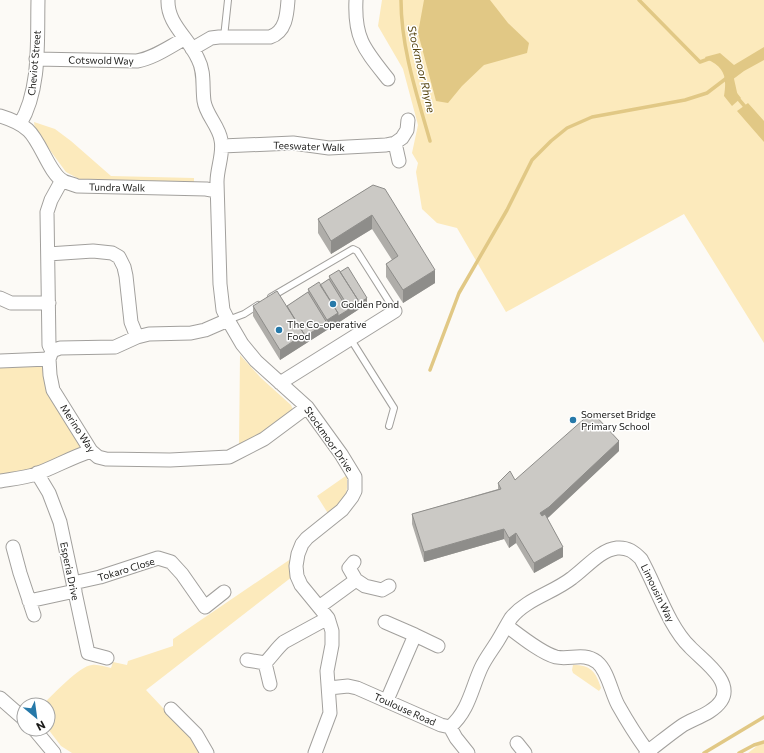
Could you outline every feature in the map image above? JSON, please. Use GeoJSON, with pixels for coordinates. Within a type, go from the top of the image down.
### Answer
{"type":"FeatureCollection","features":[{"type":"Feature","properties":{"kind":"street","name":"Cheviot Street"},"geometry":{"type":"LineString","coordinates":[[20,124],[27,113],[32,95],[36,59],[38,0]]}},
{"type":"Feature","properties":{"kind":"street"},"geometry":{"type":"LineString","coordinates":[[168,0],[170,14],[198,58],[202,67],[204,103],[220,133],[222,146]]}},
{"type":"Feature","properties":{"kind":"street","name":"Cotswold Way"},"geometry":{"type":"LineString","coordinates":[[36,59],[137,61],[211,38],[270,37],[279,32],[283,26],[286,18],[288,0]]}},
{"type":"Feature","properties":{"kind":"street"},"geometry":{"type":"LineString","coordinates":[[356,0],[355,18],[358,34],[370,57],[388,79]]}},
{"type":"Feature","properties":{"kind":"street"},"geometry":{"type":"LineString","coordinates":[[0,116],[20,124],[33,136],[62,180]]}},
{"type":"Feature","properties":{"kind":"street"},"geometry":{"type":"LineString","coordinates":[[399,161],[395,143],[402,138],[407,130],[408,120]]}},
{"type":"Feature","properties":{"kind":"street","name":"Teeswater Walk"},"geometry":{"type":"LineString","coordinates":[[222,146],[292,144],[329,148],[395,143]]}},
{"type":"Feature","properties":{"kind":"street","name":"Stockmoor Drive"},"geometry":{"type":"LineString","coordinates":[[222,146],[217,173],[220,284],[224,310],[228,320],[242,344],[256,361],[307,407],[341,454],[355,477],[355,491],[348,503],[342,510],[307,538],[302,544],[298,554],[296,566],[297,576],[305,590],[328,618],[332,631],[332,645],[327,671],[330,713],[315,753]]}},
{"type":"Feature","properties":{"kind":"street","name":"Tundra Walk"},"geometry":{"type":"LineString","coordinates":[[62,180],[77,186],[89,187],[206,188],[217,191]]}},
{"type":"Feature","properties":{"kind":"street","name":"Merino Way"},"geometry":{"type":"LineString","coordinates":[[62,180],[50,200],[47,212],[50,376],[53,390],[90,451],[98,457],[106,459],[170,460],[229,457],[264,439],[307,407]]}},
{"type":"Feature","properties":{"kind":"street"},"geometry":{"type":"LineString","coordinates":[[48,254],[94,251],[112,253],[119,257],[124,267],[131,322],[137,337]]}},
{"type":"Feature","properties":{"kind":"street"},"geometry":{"type":"LineString","coordinates":[[0,298],[11,303],[49,303]]}},
{"type":"Feature","properties":{"kind":"street"},"geometry":{"type":"LineString","coordinates":[[280,383],[395,311]]}},
{"type":"Feature","properties":{"kind":"street"},"geometry":{"type":"LineString","coordinates":[[0,361],[50,355],[60,348],[115,347],[137,337],[149,334],[191,333],[204,330],[228,320]]}},
{"type":"Feature","properties":{"kind":"street"},"geometry":{"type":"LineString","coordinates":[[0,481],[21,478],[37,473],[72,457],[90,451]]}},
{"type":"Feature","properties":{"kind":"street","name":"Esperia Drive"},"geometry":{"type":"LineString","coordinates":[[37,473],[49,493],[60,522],[88,653],[107,658]]}},
{"type":"Feature","properties":{"kind":"street"},"geometry":{"type":"LineString","coordinates":[[13,547],[34,615]]}},
{"type":"Feature","properties":{"kind":"street","name":"Limousin Way"},"geometry":{"type":"LineString","coordinates":[[450,726],[464,712],[481,667],[517,611],[525,605],[558,588],[604,553],[617,548],[625,548],[634,552],[641,559],[677,631],[689,647],[716,673],[722,681],[724,688],[724,696],[716,707],[682,726],[647,752]]}},
{"type":"Feature","properties":{"kind":"street","name":"Tokaro Close"},"geometry":{"type":"LineString","coordinates":[[74,587],[158,558],[171,562],[182,574],[205,607],[224,592]]}},
{"type":"Feature","properties":{"kind":"street"},"geometry":{"type":"LineString","coordinates":[[354,562],[348,568],[356,580],[365,586],[382,590],[389,586]]}},
{"type":"Feature","properties":{"kind":"street"},"geometry":{"type":"LineString","coordinates":[[319,607],[356,580]]}},
{"type":"Feature","properties":{"kind":"street"},"geometry":{"type":"LineString","coordinates":[[29,601],[74,587]]}},
{"type":"Feature","properties":{"kind":"street"},"geometry":{"type":"LineString","coordinates":[[265,663],[284,642],[328,618]]}},
{"type":"Feature","properties":{"kind":"street"},"geometry":{"type":"LineString","coordinates":[[385,622],[438,646]]}},
{"type":"Feature","properties":{"kind":"street"},"geometry":{"type":"LineString","coordinates":[[507,626],[550,655],[562,658],[579,656],[590,658],[601,665],[618,705],[647,752]]}},
{"type":"Feature","properties":{"kind":"street"},"geometry":{"type":"LineString","coordinates":[[387,700],[415,635]]}},
{"type":"Feature","properties":{"kind":"street"},"geometry":{"type":"LineString","coordinates":[[247,660],[265,663]]}},
{"type":"Feature","properties":{"kind":"street"},"geometry":{"type":"LineString","coordinates":[[265,663],[270,684]]}},
{"type":"Feature","properties":{"kind":"street","name":"Toulouse Road"},"geometry":{"type":"LineString","coordinates":[[329,688],[348,686],[357,688],[387,700],[440,725],[450,726]]}},
{"type":"Feature","properties":{"kind":"street"},"geometry":{"type":"LineString","coordinates":[[0,698],[16,712]]}},
{"type":"Feature","properties":{"kind":"street"},"geometry":{"type":"LineString","coordinates":[[171,709],[196,734],[207,753]]}},
{"type":"Feature","properties":{"kind":"street"},"geometry":{"type":"LineString","coordinates":[[450,726],[456,738],[467,753]]}},
{"type":"Feature","properties":{"kind":"street"},"geometry":{"type":"LineString","coordinates":[[41,737],[54,753]]}},
{"type":"Feature","properties":{"kind":"lane"},"geometry":{"type":"LineString","coordinates":[[224,37],[228,0]]}},
{"type":"Feature","properties":{"kind":"lane"},"geometry":{"type":"LineString","coordinates":[[228,320],[244,314],[353,249],[357,251],[395,311]]}},
{"type":"Feature","properties":{"kind":"lane"},"geometry":{"type":"LineString","coordinates":[[350,338],[394,408],[389,426]]}},
{"type":"Feature","properties":{"kind":"shaded area"},"geometry":{"type":"Polygon","coordinates":[[[382,0],[764,0],[764,343],[684,214],[506,312],[457,228],[437,223],[422,209],[416,172],[418,163],[412,153],[418,125],[403,69],[378,26],[382,0]]]}},
{"type":"Feature","properties":{"kind":"shaded area"},"geometry":{"type":"Polygon","coordinates":[[[424,0],[490,0],[508,23],[529,43],[527,53],[484,65],[462,86],[448,103],[436,101],[418,33],[424,0]]]}},
{"type":"Feature","properties":{"kind":"shaded area"},"geometry":{"type":"Polygon","coordinates":[[[764,47],[764,60],[744,71],[732,80],[733,88],[741,98],[732,106],[724,96],[725,78],[721,69],[705,57],[720,53],[734,65],[764,47]]]}},
{"type":"Feature","properties":{"kind":"shaded area"},"geometry":{"type":"Polygon","coordinates":[[[748,103],[764,121],[764,142],[737,111],[748,103]]]}},
{"type":"Feature","properties":{"kind":"shaded area"},"geometry":{"type":"Polygon","coordinates":[[[34,122],[55,129],[111,176],[194,178],[194,184],[81,180],[66,172],[35,130],[34,122]]]}},
{"type":"Feature","properties":{"kind":"shaded area"},"geometry":{"type":"Polygon","coordinates":[[[240,355],[261,378],[291,405],[293,410],[291,414],[239,447],[240,355]]]}},
{"type":"Feature","properties":{"kind":"shaded area"},"geometry":{"type":"Polygon","coordinates":[[[49,359],[50,375],[91,451],[0,481],[0,361],[49,359]]]}},
{"type":"Feature","properties":{"kind":"shaded area"},"geometry":{"type":"Polygon","coordinates":[[[347,475],[346,494],[339,506],[329,515],[317,496],[347,475]]]}},
{"type":"Feature","properties":{"kind":"shaded area"},"geometry":{"type":"Polygon","coordinates":[[[298,554],[297,573],[146,690],[194,741],[201,753],[72,753],[61,746],[54,737],[56,737],[56,697],[50,697],[73,675],[92,665],[111,668],[113,662],[127,665],[128,661],[173,646],[173,639],[298,554]]]}},
{"type":"Feature","properties":{"kind":"shaded area"},"geometry":{"type":"Polygon","coordinates":[[[573,665],[584,666],[592,670],[601,688],[599,691],[573,673],[573,665]]]}},
{"type":"Feature","properties":{"kind":"shaded area"},"geometry":{"type":"Polygon","coordinates":[[[762,742],[764,743],[764,753],[748,753],[762,742]]]}},
{"type":"Feature","properties":{"kind":"building"},"geometry":{"type":"Polygon","coordinates":[[[373,185],[385,189],[435,270],[403,290],[386,264],[398,256],[372,215],[331,241],[318,219],[373,185]]]}},
{"type":"Feature","properties":{"kind":"building"},"geometry":{"type":"Polygon","coordinates":[[[348,267],[367,298],[358,304],[358,300],[340,272],[348,267]]]}},
{"type":"Feature","properties":{"kind":"building"},"geometry":{"type":"Polygon","coordinates":[[[339,270],[358,300],[348,306],[329,276],[339,270]]]}},
{"type":"Feature","properties":{"kind":"building"},"geometry":{"type":"Polygon","coordinates":[[[329,279],[348,310],[338,316],[338,313],[320,285],[329,279]]]}},
{"type":"Feature","properties":{"kind":"building"},"geometry":{"type":"Polygon","coordinates":[[[319,282],[338,313],[327,320],[308,289],[319,282]]]}},
{"type":"Feature","properties":{"kind":"building","name":"The Co-operative Food"},"geometry":{"type":"Polygon","coordinates":[[[277,291],[304,334],[280,350],[253,306],[277,291]]]}},
{"type":"Feature","properties":{"kind":"building"},"geometry":{"type":"Polygon","coordinates":[[[308,292],[327,323],[304,337],[304,334],[287,306],[308,292]]]}},
{"type":"Feature","properties":{"kind":"building"},"geometry":{"type":"Polygon","coordinates":[[[592,412],[619,441],[549,507],[540,513],[542,516],[545,514],[563,547],[534,563],[516,533],[509,538],[504,529],[424,552],[412,514],[501,489],[498,483],[510,471],[515,480],[592,412]]]}},
{"type":"Feature","properties":{"kind":"waterway","name":"Stockmoor Rhyne"},"geometry":{"type":"LineString","coordinates":[[401,0],[407,54],[415,89],[430,141]]}},
{"type":"Feature","properties":{"kind":"waterway","name":"Stockmoor Rhyne"},"geometry":{"type":"LineString","coordinates":[[639,0],[700,62],[711,58]]}},
{"type":"Feature","properties":{"kind":"waterway"},"geometry":{"type":"LineString","coordinates":[[430,370],[459,293],[507,210],[532,160],[551,141],[567,128],[592,117],[685,100],[707,93],[728,77]]}},
{"type":"Feature","properties":{"kind":"waterway","name":"Stockmoor Rhyne"},"geometry":{"type":"LineString","coordinates":[[732,78],[736,96],[747,109]]}},
{"type":"Feature","properties":{"kind":"waterway","name":"Stockmoor Rhyne"},"geometry":{"type":"LineString","coordinates":[[704,753],[764,717]]}},
{"type":"Feature","properties":{"kind":"waterway"},"geometry":{"type":"LineString","coordinates":[[739,753],[754,745],[764,742]]}},
{"type":"Feature","properties":{"kind":"place","name":"Golden Pond"},"geometry":{"type":"Point","coordinates":[333,304]}},
{"type":"Feature","properties":{"kind":"place","name":"The Co-operative Food"},"geometry":{"type":"Point","coordinates":[279,330]}},
{"type":"Feature","properties":{"kind":"place","name":"Somerset Bridge Primary School"},"geometry":{"type":"Point","coordinates":[573,420]}}]}
